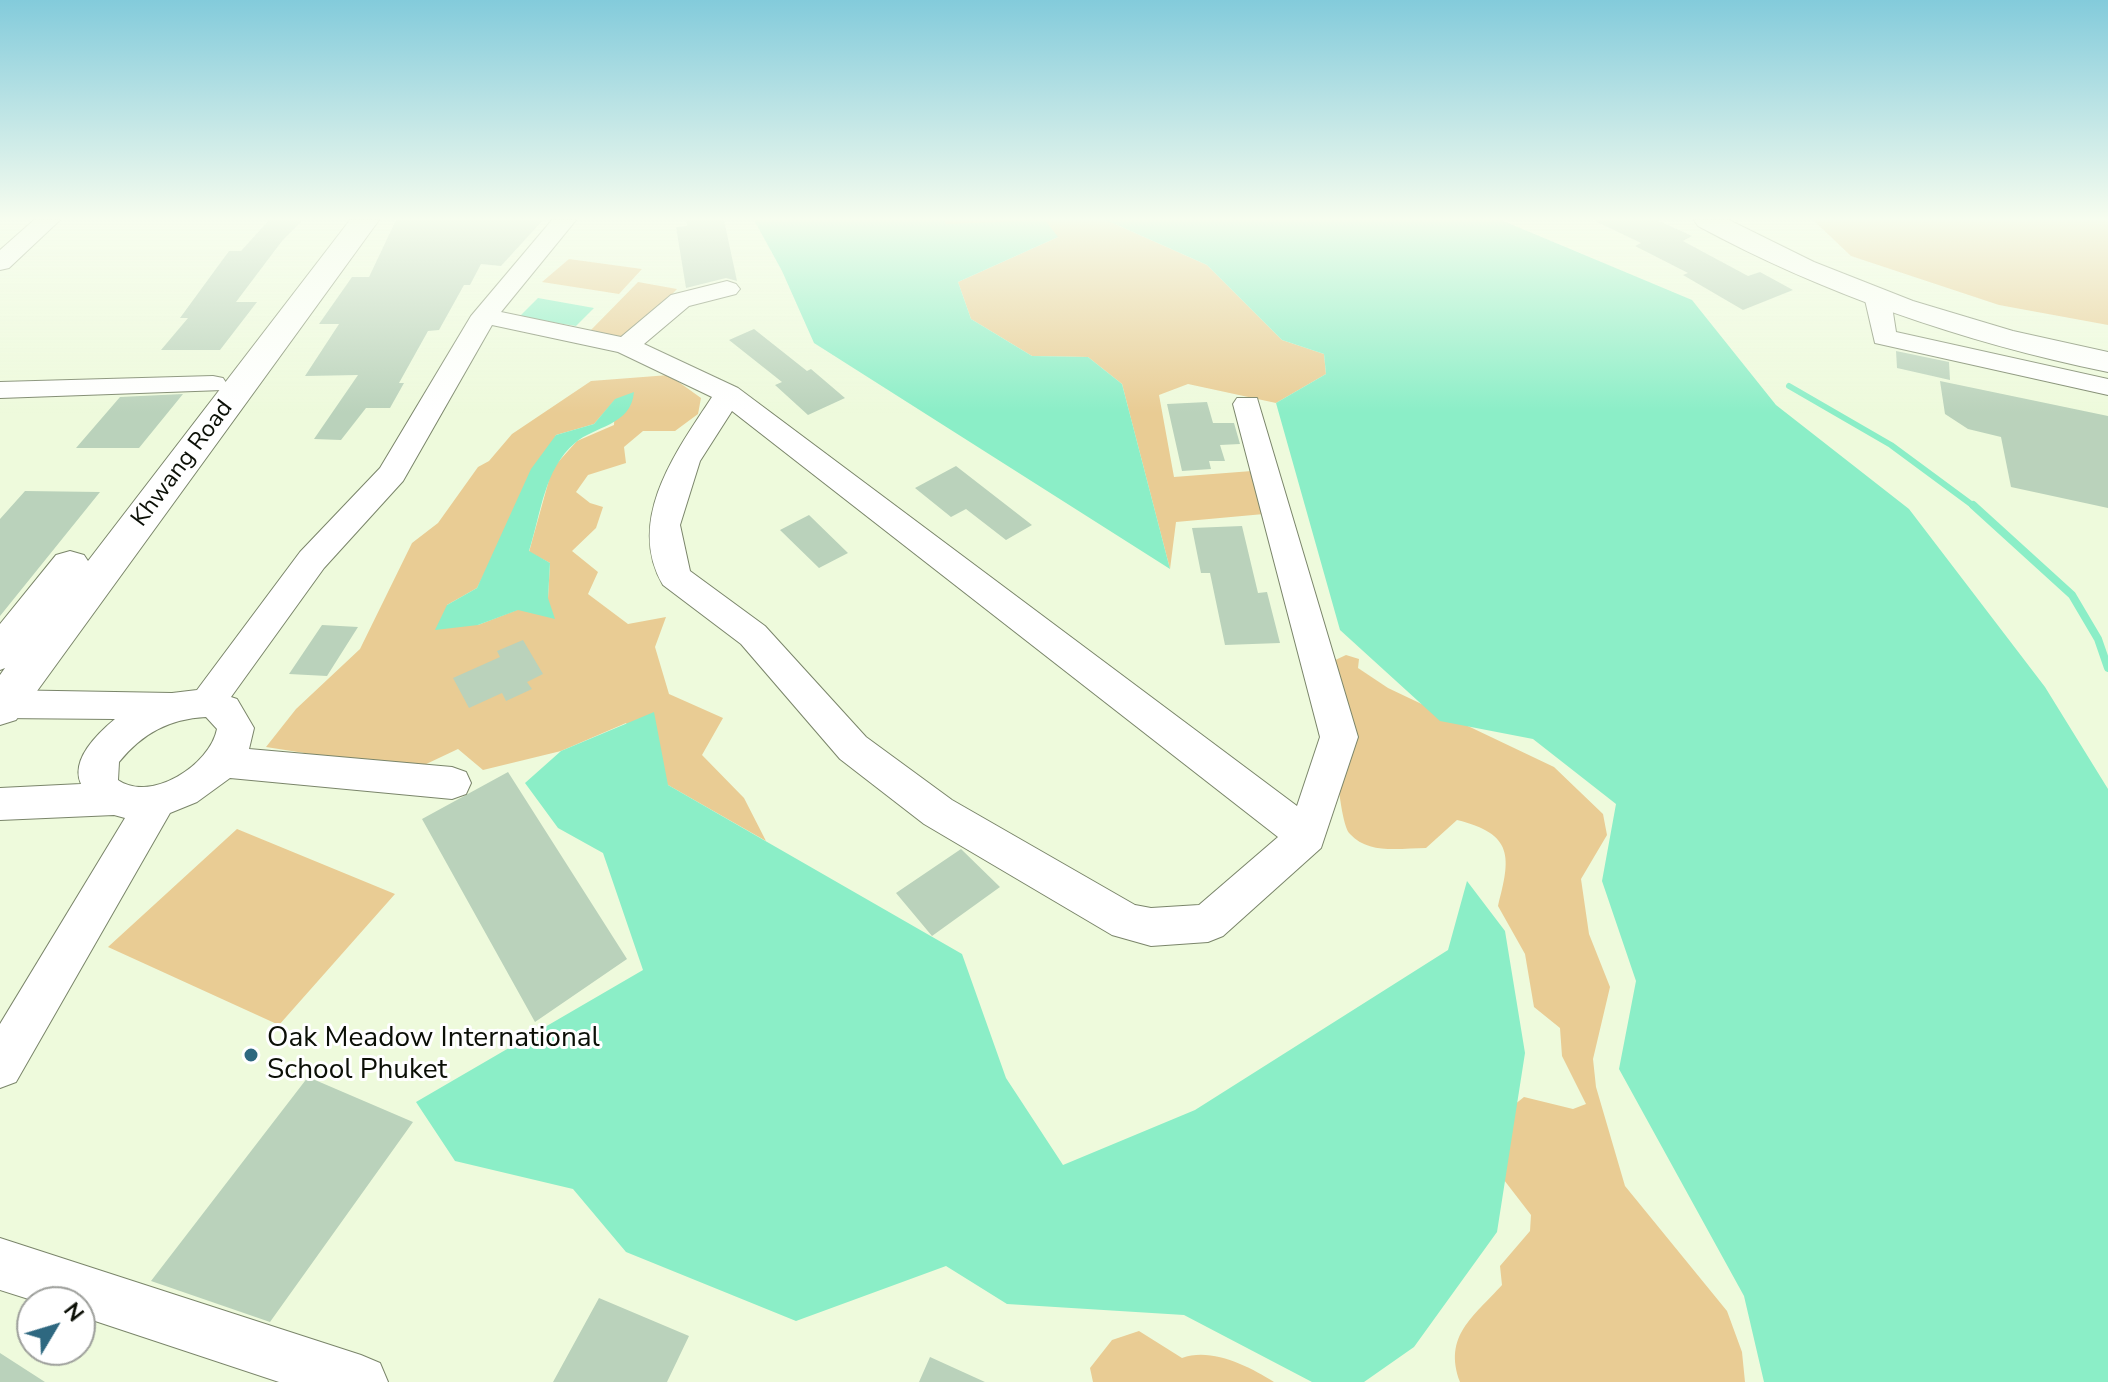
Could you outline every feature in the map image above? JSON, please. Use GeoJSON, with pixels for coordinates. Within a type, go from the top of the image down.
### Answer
{"type":"FeatureCollection","features":[{"type":"Feature","properties":{"kind":"main road","name":"Khwang Road"},"geometry":{"type":"LineString","coordinates":[[1,705],[299,284]]}},
{"type":"Feature","properties":{"kind":"main road","name":"Khwang Road"},"geometry":{"type":"LineString","coordinates":[[0,654],[213,384],[266,334],[309,284]]}},
{"type":"Feature","properties":{"kind":"main road"},"geometry":{"type":"LineString","coordinates":[[1843,284],[1878,300],[1989,336],[2108,362]]}},
{"type":"Feature","properties":{"kind":"main road"},"geometry":{"type":"LineString","coordinates":[[1878,284],[1983,318],[2108,345]]}},
{"type":"Feature","properties":{"kind":"street"},"geometry":{"type":"LineString","coordinates":[[114,799],[101,789],[97,772],[103,754],[137,722],[192,704],[312,560],[392,474],[484,316],[510,284]]}},
{"type":"Feature","properties":{"kind":"street"},"geometry":{"type":"LineString","coordinates":[[626,346],[680,300],[727,289]]}},
{"type":"Feature","properties":{"kind":"street"},"geometry":{"type":"LineString","coordinates":[[1878,300],[1884,337],[2108,387]]}},
{"type":"Feature","properties":{"kind":"street"},"geometry":{"type":"LineString","coordinates":[[484,316],[626,346],[728,394],[1307,836]]}},
{"type":"Feature","properties":{"kind":"street"},"geometry":{"type":"LineString","coordinates":[[0,390],[213,384]]}},
{"type":"Feature","properties":{"kind":"street"},"geometry":{"type":"LineString","coordinates":[[728,394],[685,461],[664,525],[675,577],[753,635],[853,748],[938,812],[1127,922],[1151,927],[1208,923],[1307,836],[1339,737],[1247,404]]}},
{"type":"Feature","properties":{"kind":"street"},"geometry":{"type":"LineString","coordinates":[[0,804],[114,799],[134,803],[156,801],[184,791],[222,762],[233,746],[236,728],[224,709],[192,704],[1,705]]}},
{"type":"Feature","properties":{"kind":"street"},"geometry":{"type":"LineString","coordinates":[[222,762],[452,783]]}},
{"type":"Feature","properties":{"kind":"street"},"geometry":{"type":"LineString","coordinates":[[0,1066],[156,801]]}},
{"type":"Feature","properties":{"kind":"street"},"geometry":{"type":"LineString","coordinates":[[0,1264],[361,1382]]}},
{"type":"Feature","properties":{"kind":"shaded area"},"geometry":{"type":"Polygon","coordinates":[[[558,284],[628,284],[619,294],[558,284]]]}},
{"type":"Feature","properties":{"kind":"shaded area"},"geometry":{"type":"Polygon","coordinates":[[[636,284],[677,289],[630,339],[589,332],[636,284]]]}},
{"type":"Feature","properties":{"kind":"shaded area"},"geometry":{"type":"Polygon","coordinates":[[[788,284],[959,284],[971,319],[1032,356],[1088,357],[1122,384],[1170,569],[814,343],[788,284]]]}},
{"type":"Feature","properties":{"kind":"shaded area"},"geometry":{"type":"Polygon","coordinates":[[[959,284],[1226,284],[1282,340],[1324,354],[1326,374],[1276,403],[1188,384],[1159,395],[1174,477],[1252,471],[1264,514],[1176,522],[1170,569],[1122,384],[1088,357],[1032,356],[971,319],[959,284]]]}},
{"type":"Feature","properties":{"kind":"shaded area"},"geometry":{"type":"Polygon","coordinates":[[[1226,284],[1655,284],[1692,300],[1776,405],[1909,509],[2045,687],[2108,789],[2108,1382],[1764,1382],[1744,1296],[1619,1069],[1636,981],[1602,881],[1616,804],[1533,739],[1440,721],[1340,630],[1276,403],[1326,374],[1324,354],[1282,340],[1226,284]]]}},
{"type":"Feature","properties":{"kind":"shaded area"},"geometry":{"type":"Polygon","coordinates":[[[1937,284],[2108,284],[2108,325],[1999,305],[1937,284]]]}},
{"type":"Feature","properties":{"kind":"shaded area"},"geometry":{"type":"Polygon","coordinates":[[[538,298],[594,308],[576,326],[519,317],[538,298]]]}},
{"type":"Feature","properties":{"kind":"shaded area"},"geometry":{"type":"Polygon","coordinates":[[[669,375],[701,398],[698,414],[675,431],[643,431],[624,447],[626,463],[588,475],[576,492],[590,503],[603,507],[596,528],[572,551],[598,572],[588,594],[628,624],[666,617],[655,647],[669,694],[723,718],[702,755],[744,798],[766,841],[668,785],[626,723],[561,751],[483,770],[458,749],[422,766],[362,762],[266,747],[296,709],[360,649],[412,543],[438,523],[478,467],[489,461],[512,434],[591,381],[669,375]],[[615,400],[594,424],[556,435],[477,588],[447,605],[478,625],[548,598],[550,563],[529,552],[552,469],[577,441],[614,425],[615,400]]]}},
{"type":"Feature","properties":{"kind":"shaded area"},"geometry":{"type":"Polygon","coordinates":[[[634,392],[626,412],[619,419],[583,437],[565,454],[556,466],[545,493],[529,551],[550,563],[548,598],[555,619],[518,610],[478,625],[435,630],[447,605],[477,588],[531,469],[556,435],[594,424],[615,399],[634,392]]]}},
{"type":"Feature","properties":{"kind":"shaded area"},"geometry":{"type":"Polygon","coordinates":[[[1346,655],[1359,659],[1358,668],[1388,688],[1554,767],[1603,814],[1607,835],[1581,879],[1589,934],[1610,987],[1593,1059],[1596,1087],[1625,1186],[1727,1311],[1742,1352],[1745,1382],[1460,1382],[1455,1352],[1458,1340],[1471,1318],[1502,1285],[1500,1266],[1530,1231],[1531,1215],[1494,1167],[1494,1121],[1524,1097],[1573,1109],[1586,1104],[1562,1056],[1560,1028],[1534,1007],[1525,954],[1498,906],[1506,861],[1498,840],[1489,832],[1457,820],[1426,848],[1376,848],[1350,834],[1345,823],[1338,781],[1329,663],[1346,655]]]}},
{"type":"Feature","properties":{"kind":"shaded area"},"geometry":{"type":"Polygon","coordinates":[[[654,712],[668,785],[962,954],[1006,1078],[1063,1165],[1195,1110],[1448,950],[1467,881],[1505,931],[1525,1053],[1497,1232],[1414,1347],[1364,1382],[1312,1382],[1184,1315],[1007,1304],[946,1266],[796,1321],[626,1252],[573,1189],[455,1161],[416,1102],[643,970],[603,853],[558,828],[525,783],[561,751],[654,712]]]}},
{"type":"Feature","properties":{"kind":"shaded area"},"geometry":{"type":"Polygon","coordinates":[[[237,829],[395,894],[279,1025],[108,947],[237,829]]]}},
{"type":"Feature","properties":{"kind":"shaded area"},"geometry":{"type":"Polygon","coordinates":[[[1139,1331],[1182,1358],[1205,1355],[1230,1360],[1274,1382],[1093,1382],[1090,1368],[1112,1340],[1139,1331]]]}},
{"type":"Feature","properties":{"kind":"building"},"geometry":{"type":"Polygon","coordinates":[[[205,284],[249,284],[236,302],[257,302],[220,350],[161,350],[188,318],[180,318],[205,284]]]}},
{"type":"Feature","properties":{"kind":"building"},"geometry":{"type":"Polygon","coordinates":[[[347,284],[470,284],[464,285],[439,330],[428,331],[399,383],[404,383],[390,408],[366,408],[341,440],[314,439],[358,375],[305,376],[339,324],[319,324],[347,284]]]}},
{"type":"Feature","properties":{"kind":"building"},"geometry":{"type":"Polygon","coordinates":[[[1699,284],[1783,284],[1793,290],[1743,310],[1699,284]]]}},
{"type":"Feature","properties":{"kind":"building"},"geometry":{"type":"Polygon","coordinates":[[[754,329],[807,371],[811,369],[845,398],[808,415],[775,385],[782,382],[729,340],[754,329]]]}},
{"type":"Feature","properties":{"kind":"building"},"geometry":{"type":"Polygon","coordinates":[[[1896,351],[1949,362],[1950,380],[1897,368],[1896,351]]]}},
{"type":"Feature","properties":{"kind":"building"},"geometry":{"type":"Polygon","coordinates":[[[1940,381],[2108,416],[2108,508],[2011,487],[2001,437],[1968,429],[1945,414],[1940,381]]]}},
{"type":"Feature","properties":{"kind":"building"},"geometry":{"type":"Polygon","coordinates":[[[183,394],[139,448],[76,448],[120,397],[183,394]]]}},
{"type":"Feature","properties":{"kind":"building"},"geometry":{"type":"Polygon","coordinates":[[[1207,402],[1213,423],[1234,423],[1240,444],[1220,445],[1225,461],[1209,461],[1211,469],[1182,471],[1167,404],[1207,402]]]}},
{"type":"Feature","properties":{"kind":"building"},"geometry":{"type":"Polygon","coordinates":[[[956,466],[1032,525],[1006,540],[966,509],[951,517],[915,488],[956,466]]]}},
{"type":"Feature","properties":{"kind":"building"},"geometry":{"type":"Polygon","coordinates":[[[25,491],[100,492],[0,616],[0,519],[25,491]]]}},
{"type":"Feature","properties":{"kind":"building"},"geometry":{"type":"Polygon","coordinates":[[[809,515],[848,553],[819,568],[780,530],[809,515]]]}},
{"type":"Feature","properties":{"kind":"building"},"geometry":{"type":"Polygon","coordinates":[[[1242,526],[1258,593],[1267,592],[1280,643],[1225,645],[1210,573],[1201,573],[1192,528],[1242,526]]]}},
{"type":"Feature","properties":{"kind":"building"},"geometry":{"type":"Polygon","coordinates":[[[322,625],[358,627],[327,676],[289,674],[322,625]]]}},
{"type":"Feature","properties":{"kind":"building"},"geometry":{"type":"Polygon","coordinates":[[[523,640],[543,674],[527,682],[532,689],[506,701],[502,693],[469,708],[453,678],[500,657],[497,651],[523,640]]]}},
{"type":"Feature","properties":{"kind":"building"},"geometry":{"type":"Polygon","coordinates":[[[508,772],[627,959],[535,1022],[422,819],[508,772]]]}},
{"type":"Feature","properties":{"kind":"building"},"geometry":{"type":"Polygon","coordinates":[[[961,849],[1000,887],[932,936],[896,893],[961,849]]]}},
{"type":"Feature","properties":{"kind":"building"},"geometry":{"type":"Polygon","coordinates":[[[308,1077],[413,1122],[270,1322],[151,1281],[308,1077]]]}},
{"type":"Feature","properties":{"kind":"building"},"geometry":{"type":"Polygon","coordinates":[[[599,1298],[689,1336],[667,1382],[553,1382],[599,1298]]]}},
{"type":"Feature","properties":{"kind":"building"},"geometry":{"type":"Polygon","coordinates":[[[0,1353],[45,1382],[0,1382],[0,1353]]]}},
{"type":"Feature","properties":{"kind":"building"},"geometry":{"type":"Polygon","coordinates":[[[930,1357],[985,1382],[919,1382],[930,1357]]]}},
{"type":"Feature","properties":{"kind":"waterway"},"geometry":{"type":"LineString","coordinates":[[1789,386],[1891,445],[1975,507]]}},
{"type":"Feature","properties":{"kind":"waterway"},"geometry":{"type":"LineString","coordinates":[[1973,505],[2072,595],[2098,639],[2108,668]]}},
{"type":"Feature","properties":{"kind":"place","name":"Oak Meadow International School Phuket"},"geometry":{"type":"Point","coordinates":[251,1055]}}]}
